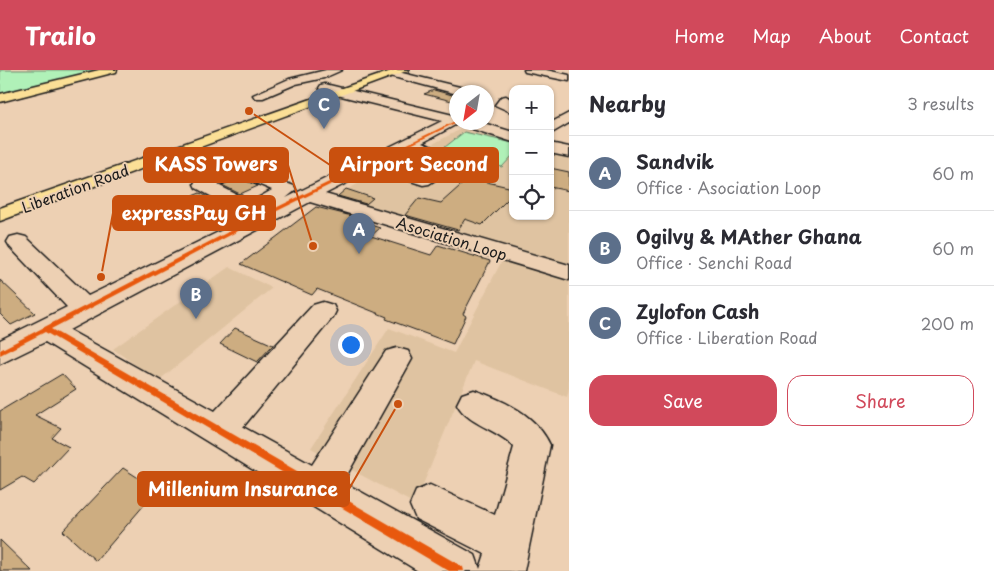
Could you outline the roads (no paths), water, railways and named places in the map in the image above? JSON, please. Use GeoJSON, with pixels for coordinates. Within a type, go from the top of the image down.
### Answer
{"type":"FeatureCollection","features":[{"type":"Feature","properties":{"kind":"main road"},"geometry":{"type":"LineString","coordinates":[[0,98],[112,70]]}},
{"type":"Feature","properties":{"kind":"main road","name":"Liberation Road"},"geometry":{"type":"LineString","coordinates":[[0,215],[292,110],[379,70]]}},
{"type":"Feature","properties":{"kind":"main road"},"geometry":{"type":"LineString","coordinates":[[341,88],[397,71]]}},
{"type":"Feature","properties":{"kind":"main road","name":"Liberation Road"},"geometry":{"type":"LineString","coordinates":[[0,203],[341,88]]}},
{"type":"Feature","properties":{"kind":"main road"},"geometry":{"type":"LineString","coordinates":[[292,110],[340,99],[374,100]]}},
{"type":"Feature","properties":{"kind":"street"},"geometry":{"type":"LineString","coordinates":[[259,95],[294,81],[320,76],[337,70]]}},
{"type":"Feature","properties":{"kind":"street"},"geometry":{"type":"LineString","coordinates":[[529,70],[569,78]]}},
{"type":"Feature","properties":{"kind":"street"},"geometry":{"type":"LineString","coordinates":[[397,71],[449,87]]}},
{"type":"Feature","properties":{"kind":"street"},"geometry":{"type":"LineString","coordinates":[[341,88],[374,100],[449,119]]}},
{"type":"Feature","properties":{"kind":"street"},"geometry":{"type":"LineString","coordinates":[[341,88],[449,118]]}},
{"type":"Feature","properties":{"kind":"street"},"geometry":{"type":"LineString","coordinates":[[554,127],[564,119]]}},
{"type":"Feature","properties":{"kind":"street"},"geometry":{"type":"LineString","coordinates":[[494,122],[509,125]]}},
{"type":"Feature","properties":{"kind":"street"},"geometry":{"type":"LineString","coordinates":[[0,353],[257,213],[306,195],[409,144],[449,127]]}},
{"type":"Feature","properties":{"kind":"street"},"geometry":{"type":"LineString","coordinates":[[489,130],[509,136]]}},
{"type":"Feature","properties":{"kind":"street"},"geometry":{"type":"LineString","coordinates":[[374,163],[424,180],[452,163],[450,160],[409,144]]}},
{"type":"Feature","properties":{"kind":"street"},"geometry":{"type":"LineString","coordinates":[[554,149],[569,152]]}},
{"type":"Feature","properties":{"kind":"street","name":"Asociation Loop"},"geometry":{"type":"LineString","coordinates":[[306,195],[569,273]]}},
{"type":"Feature","properties":{"kind":"street"},"geometry":{"type":"LineString","coordinates":[[18,242],[84,308]]}},
{"type":"Feature","properties":{"kind":"street"},"geometry":{"type":"LineString","coordinates":[[219,431],[323,311]]}},
{"type":"Feature","properties":{"kind":"street"},"geometry":{"type":"LineString","coordinates":[[44,329],[459,571]]}},
{"type":"Feature","properties":{"kind":"street"},"geometry":{"type":"LineString","coordinates":[[318,489],[397,359]]}},
{"type":"Feature","properties":{"kind":"street"},"geometry":{"type":"LineString","coordinates":[[430,505],[505,557],[532,445],[528,437],[520,429],[474,404]]}},
{"type":"Feature","properties":{"kind":"place","name":"Airport Second"},"geometry":{"type":"Point","coordinates":[249,111]}},
{"type":"Feature","properties":{"kind":"place","name":"Zylofon Cash"},"geometry":{"type":"Point","coordinates":[324,129]}},
{"type":"Feature","properties":{"kind":"place","name":"KASS Towers"},"geometry":{"type":"Point","coordinates":[313,246]}},
{"type":"Feature","properties":{"kind":"place","name":"Sandvik"},"geometry":{"type":"Point","coordinates":[359,254]}},
{"type":"Feature","properties":{"kind":"place","name":"expressPay GH"},"geometry":{"type":"Point","coordinates":[101,277]}},
{"type":"Feature","properties":{"kind":"place","name":"Ogilvy & MAther Ghana"},"geometry":{"type":"Point","coordinates":[196,319]}},
{"type":"Feature","properties":{"kind":"place","name":"Millenium Insurance"},"geometry":{"type":"Point","coordinates":[398,404]}}]}
